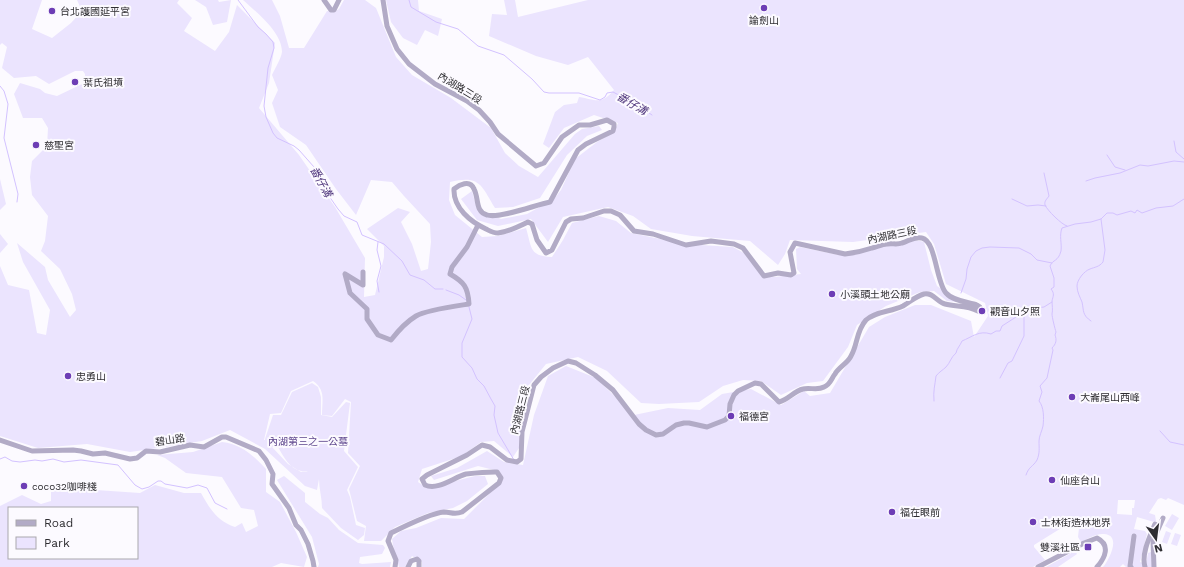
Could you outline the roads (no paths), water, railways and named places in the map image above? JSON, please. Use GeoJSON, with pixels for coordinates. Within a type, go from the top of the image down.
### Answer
{"type":"FeatureCollection","features":[{"type":"Feature","properties":{"kind":"street"},"geometry":{"type":"LineString","coordinates":[[324,0],[328,8],[331,10],[334,10],[340,0]]}},
{"type":"Feature","properties":{"kind":"street","name":"內湖路三段"},"geometry":{"type":"LineString","coordinates":[[383,0],[387,26],[397,49],[409,64],[435,84],[467,101],[479,110],[498,134],[536,166],[544,163],[562,137],[579,125],[590,125],[607,120],[614,124],[613,131],[586,144],[578,150],[550,202],[538,204],[502,215],[487,216],[481,212],[478,206],[474,188],[466,183],[459,185],[454,189],[454,194],[459,207],[478,225],[497,233],[513,229],[528,222],[532,224],[537,240],[546,253],[552,250],[566,222],[571,219],[583,218],[611,210],[620,215],[634,231],[653,234],[686,245],[711,241],[734,244],[743,248],[764,276],[778,273],[791,275],[794,273],[790,252],[795,243],[845,254],[887,244],[901,244],[910,239],[923,238],[927,240],[929,244],[934,256],[937,271],[946,293],[954,298],[980,307],[980,310],[978,311],[964,306],[944,304],[930,294],[924,294],[902,306],[876,314],[866,321],[859,331],[851,358],[842,365],[834,374],[832,381],[825,387],[818,389],[803,389],[784,401],[779,402],[761,384],[756,383],[738,391],[734,395],[730,404],[729,416],[725,420],[707,427],[684,423],[676,425],[660,435],[653,434],[639,424],[613,390],[595,375],[572,361],[564,362],[552,368],[534,385],[522,432],[522,459],[517,462],[507,460],[490,447],[482,445],[467,455],[426,475],[422,479],[425,484],[429,486],[442,484],[465,474],[497,472],[501,478],[499,483],[462,512],[456,514],[444,512],[410,524],[391,533],[388,541],[396,560],[395,567]]}},
{"type":"Feature","properties":{"kind":"street"},"geometry":{"type":"LineString","coordinates":[[363,272],[363,285],[345,274],[350,294],[367,309],[367,319],[378,335],[391,340],[417,315],[448,307],[469,304],[468,292],[461,280],[450,274],[452,267],[468,247],[478,225]]}},
{"type":"Feature","properties":{"kind":"street","name":"碧山路"},"geometry":{"type":"LineString","coordinates":[[0,440],[32,451],[81,451],[93,454],[113,454],[130,459],[137,458],[146,451],[160,452],[190,445],[204,447],[222,436],[226,437],[259,451],[266,460],[273,474],[272,484],[289,508],[296,525],[301,530],[308,544],[314,567]]}},
{"type":"Feature","properties":{"kind":"street"},"geometry":{"type":"LineString","coordinates":[[1154,567],[1152,541],[1163,518]]}},
{"type":"Feature","properties":{"kind":"street"},"geometry":{"type":"LineString","coordinates":[[1145,567],[1143,562],[1149,537],[1155,524]]}},
{"type":"Feature","properties":{"kind":"street"},"geometry":{"type":"LineString","coordinates":[[1131,567],[1134,536]]}},
{"type":"Feature","properties":{"kind":"street"},"geometry":{"type":"LineString","coordinates":[[1038,567],[1084,543],[1097,538],[1105,545],[1106,552],[1102,562],[1097,567]]}},
{"type":"Feature","properties":{"kind":"street"},"geometry":{"type":"LineString","coordinates":[[408,567],[416,559],[420,561],[419,567]]}},
{"type":"Feature","properties":{"kind":"waterway","name":"番仔溝"},"geometry":{"type":"LineString","coordinates":[[238,0],[258,27],[273,42],[274,48],[268,68],[264,106],[266,117],[273,133],[277,138],[299,150],[314,167],[320,183],[338,209],[344,216],[357,222],[362,235],[384,244],[402,261],[410,275],[424,280],[435,289],[443,289]]}},
{"type":"Feature","properties":{"kind":"waterway","name":"番仔溝"},"geometry":{"type":"LineString","coordinates":[[409,0],[411,7],[436,22],[458,29],[478,46],[504,55],[532,79],[544,92],[579,93],[600,100],[605,97],[607,93],[613,92],[636,104],[652,115]]}},
{"type":"Feature","properties":{"kind":"waterway"},"geometry":{"type":"LineString","coordinates":[[0,86],[4,91],[8,104],[4,138],[18,194],[17,202]]}},
{"type":"Feature","properties":{"kind":"waterway"},"geometry":{"type":"LineString","coordinates":[[1174,141],[1176,152],[1184,159]]}},
{"type":"Feature","properties":{"kind":"waterway"},"geometry":{"type":"LineString","coordinates":[[1107,155],[1115,167],[1125,170]]}},
{"type":"Feature","properties":{"kind":"waterway"},"geometry":{"type":"LineString","coordinates":[[1086,181],[1120,173],[1140,165],[1148,166],[1174,161],[1184,162]]}},
{"type":"Feature","properties":{"kind":"waterway"},"geometry":{"type":"LineString","coordinates":[[1044,173],[1049,196],[1045,201],[1045,205],[1055,217],[1067,226]]}},
{"type":"Feature","properties":{"kind":"waterway"},"geometry":{"type":"LineString","coordinates":[[1012,199],[1027,206],[1046,206]]}},
{"type":"Feature","properties":{"kind":"waterway"},"geometry":{"type":"LineString","coordinates":[[1026,475],[1039,455],[1039,439],[1044,420],[1043,409],[1039,401],[1042,392],[1040,386],[1047,378],[1053,350],[1052,348],[1056,342],[1056,332],[1052,314],[1053,294],[1051,289],[1054,287],[1054,278],[1050,266],[1057,259],[1061,251],[1062,228],[1101,219],[1107,213],[1117,215],[1131,211],[1135,213],[1137,210],[1142,213],[1156,208],[1173,206],[1184,199]]}},
{"type":"Feature","properties":{"kind":"waterway"},"geometry":{"type":"LineString","coordinates":[[1091,321],[1084,313],[1077,284],[1085,272],[1103,262],[1105,250],[1101,219]]}},
{"type":"Feature","properties":{"kind":"waterway"},"geometry":{"type":"LineString","coordinates":[[378,242],[377,250],[381,266],[377,281],[379,292]]}},
{"type":"Feature","properties":{"kind":"waterway"},"geometry":{"type":"LineString","coordinates":[[961,293],[971,257],[976,251],[982,248],[1019,248],[1031,254],[1037,260],[1052,263]]}},
{"type":"Feature","properties":{"kind":"waterway"},"geometry":{"type":"LineString","coordinates":[[446,290],[459,295],[466,300]]}},
{"type":"Feature","properties":{"kind":"waterway"},"geometry":{"type":"LineString","coordinates":[[934,401],[936,376],[945,368],[956,353],[962,341],[979,333],[991,334],[996,331],[1000,331],[1002,326],[1016,317],[1016,314],[1021,309],[1033,305],[1036,308],[1044,307],[1052,302]]}},
{"type":"Feature","properties":{"kind":"waterway"},"geometry":{"type":"LineString","coordinates":[[469,307],[472,319],[462,343],[462,357],[472,368],[477,379],[484,386],[495,406],[494,415],[498,433],[514,460]]}},
{"type":"Feature","properties":{"kind":"waterway"},"geometry":{"type":"LineString","coordinates":[[1000,378],[1008,363],[1012,361],[1024,336],[1024,309]]}},
{"type":"Feature","properties":{"kind":"waterway"},"geometry":{"type":"LineString","coordinates":[[1160,431],[1170,442],[1184,445]]}},
{"type":"Feature","properties":{"kind":"waterway"},"geometry":{"type":"LineString","coordinates":[[0,459],[5,457],[12,461],[20,462],[53,459],[64,462],[81,460],[118,465],[135,485],[142,489],[149,487],[158,481],[165,484],[187,488],[198,485],[207,488],[215,503],[227,509]]}},
{"type":"Feature","properties":{"kind":"place","name":"論劍山"},"geometry":{"type":"Point","coordinates":[764,8]}},
{"type":"Feature","properties":{"kind":"place","name":"台北護國延平宮"},"geometry":{"type":"Point","coordinates":[52,11]}},
{"type":"Feature","properties":{"kind":"place","name":"葉氏祖墳"},"geometry":{"type":"Point","coordinates":[75,82]}},
{"type":"Feature","properties":{"kind":"place","name":"慈聖宮"},"geometry":{"type":"Point","coordinates":[36,145]}},
{"type":"Feature","properties":{"kind":"place","name":"小溪頭土地公廟"},"geometry":{"type":"Point","coordinates":[832,294]}},
{"type":"Feature","properties":{"kind":"place","name":"觀音山夕照"},"geometry":{"type":"Point","coordinates":[982,311]}},
{"type":"Feature","properties":{"kind":"place","name":"忠勇山"},"geometry":{"type":"Point","coordinates":[68,376]}},
{"type":"Feature","properties":{"kind":"place","name":"大崙尾山西峰"},"geometry":{"type":"Point","coordinates":[1072,397]}},
{"type":"Feature","properties":{"kind":"place","name":"福德宮"},"geometry":{"type":"Point","coordinates":[731,416]}},
{"type":"Feature","properties":{"kind":"place","name":"仙座台山"},"geometry":{"type":"Point","coordinates":[1052,480]}},
{"type":"Feature","properties":{"kind":"place","name":"coco32咖啡棧"},"geometry":{"type":"Point","coordinates":[24,486]}},
{"type":"Feature","properties":{"kind":"place","name":"福在眼前"},"geometry":{"type":"Point","coordinates":[892,512]}},
{"type":"Feature","properties":{"kind":"place","name":"士林街造林地界"},"geometry":{"type":"Point","coordinates":[1033,522]}},
{"type":"Feature","properties":{"kind":"place","name":"雙溪社區"},"geometry":{"type":"Point","coordinates":[1088,547]}},
{"type":"Feature","properties":{"kind":"park label","name":"內湖第三之一公墓"},"geometry":{"type":"Point","coordinates":[308,441]}}]}
